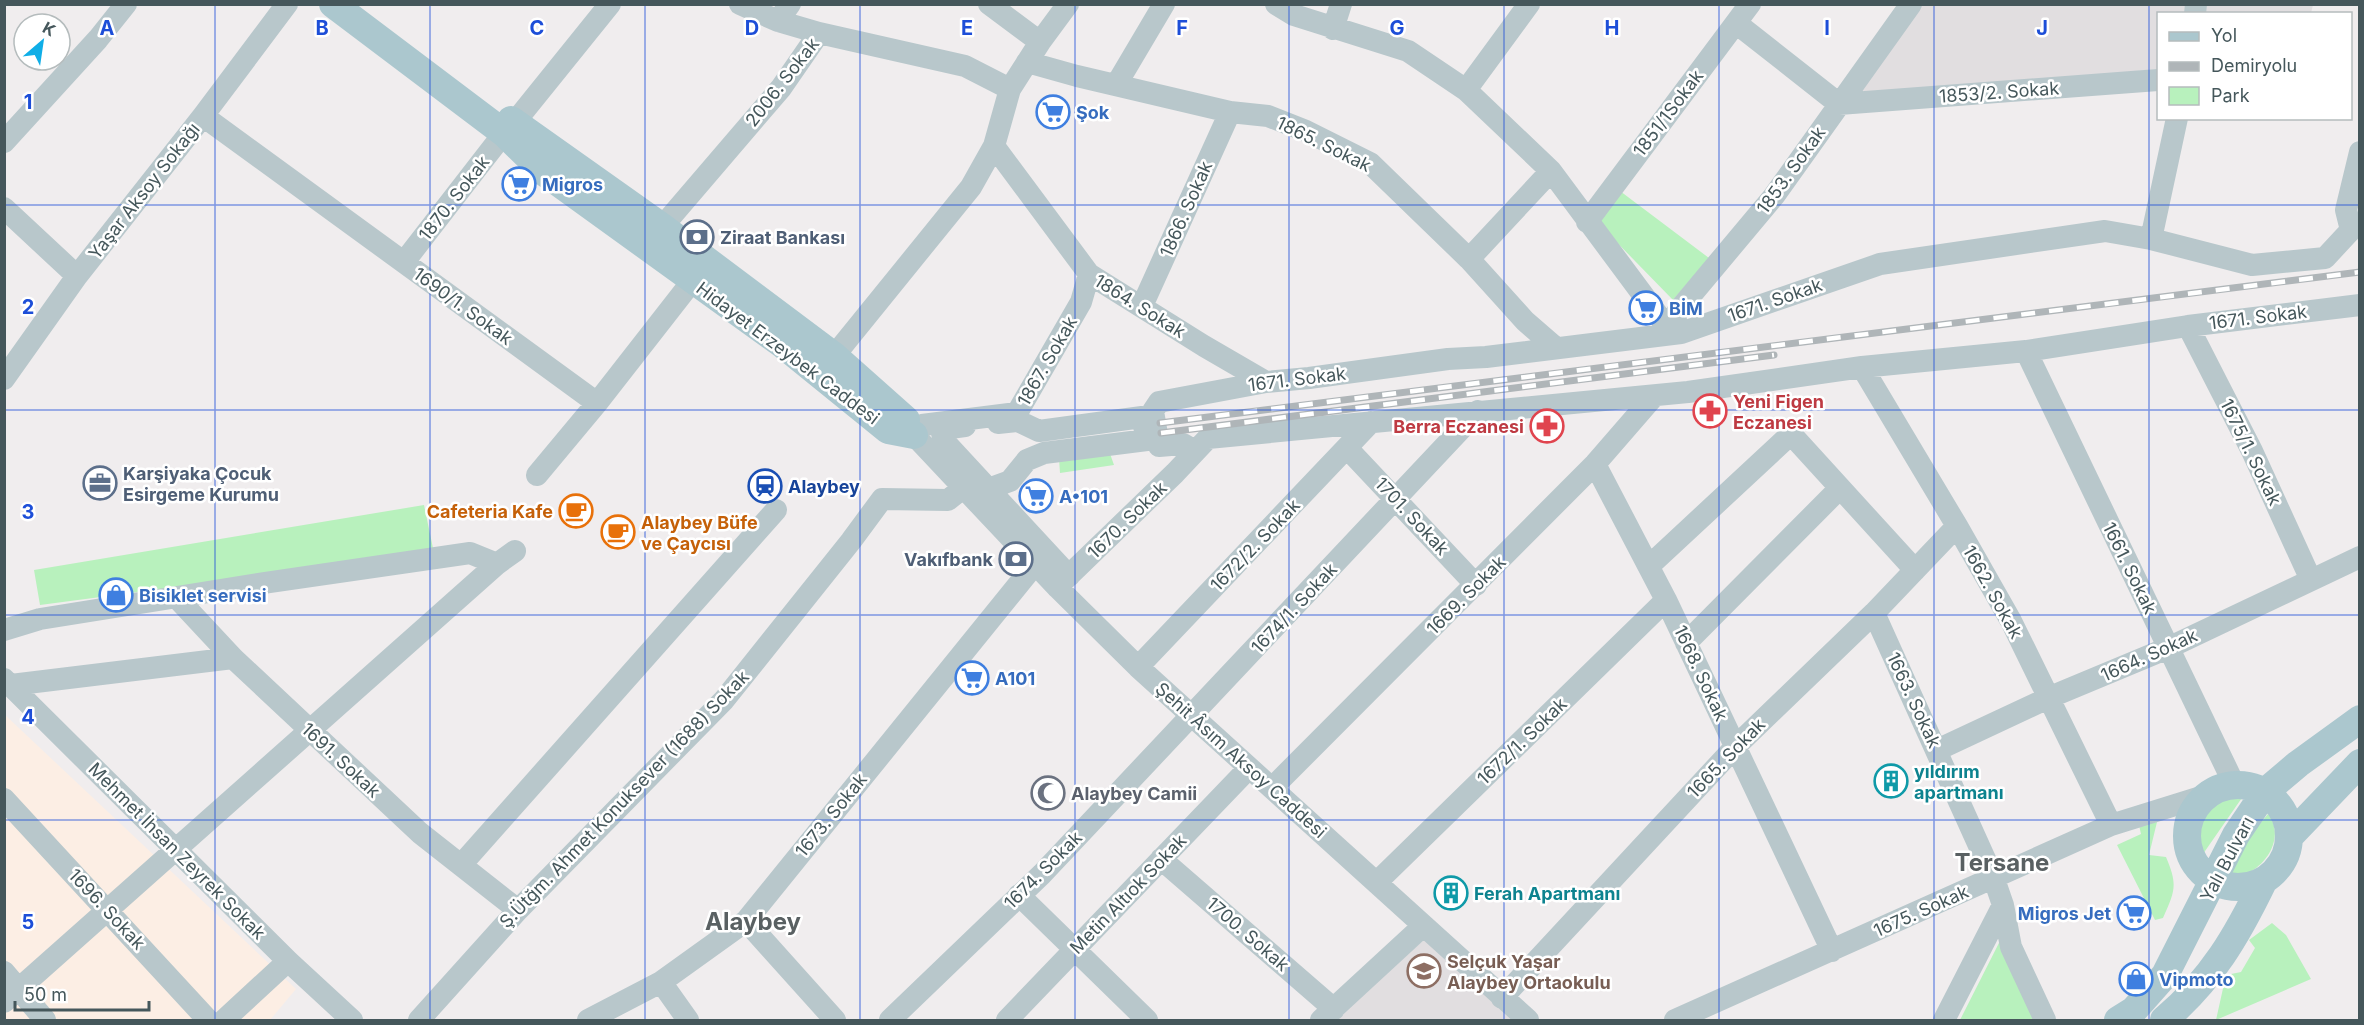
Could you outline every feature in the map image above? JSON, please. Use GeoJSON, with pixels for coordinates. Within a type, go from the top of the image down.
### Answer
{"type":"FeatureCollection","features":[{"type":"Feature","properties":{"kind":"main road","name":"Hidayet Erzeybek Caddesi"},"geometry":{"type":"LineString","coordinates":[[333,4],[509,128],[662,227],[834,356],[907,421],[914,435]]}},
{"type":"Feature","properties":{"kind":"main road","name":"Hidayet Erzeybek Caddesi"},"geometry":{"type":"LineString","coordinates":[[354,4],[509,128],[545,173],[782,344],[888,430],[914,435]]}},
{"type":"Feature","properties":{"kind":"main road","name":"Yalı Bulvarı"},"geometry":{"type":"LineString","coordinates":[[2118,1020],[2134,1010],[2165,975],[2236,835],[2265,792],[2298,764],[2360,719]]}},
{"type":"Feature","properties":{"kind":"main road"},"geometry":{"type":"LineString","coordinates":[[2289,837],[2360,763]]}},
{"type":"Feature","properties":{"kind":"main road"},"geometry":{"type":"LineString","coordinates":[[2164,1020],[2186,1001],[2216,966],[2239,932],[2264,880],[2281,864],[2287,851],[2289,837],[2287,820],[2278,804],[2265,792],[2250,786],[2234,784],[2218,788],[2204,796],[2194,807],[2188,821],[2186,836],[2188,851],[2195,864],[2213,881],[2230,887],[2247,886],[2264,880]]}},
{"type":"Feature","properties":{"kind":"street"},"geometry":{"type":"LineString","coordinates":[[4,141],[98,39],[126,4]]}},
{"type":"Feature","properties":{"kind":"street","name":"Yaşar Aksoy Sokağı"},"geometry":{"type":"LineString","coordinates":[[4,379],[77,276],[203,116],[286,4]]}},
{"type":"Feature","properties":{"kind":"street"},"geometry":{"type":"LineString","coordinates":[[740,4],[784,13],[819,33]]}},
{"type":"Feature","properties":{"kind":"street"},"geometry":{"type":"LineString","coordinates":[[989,4],[1040,42]]}},
{"type":"Feature","properties":{"kind":"street"},"geometry":{"type":"LineString","coordinates":[[834,356],[971,187],[994,146],[1010,89],[1068,4]]}},
{"type":"Feature","properties":{"kind":"street"},"geometry":{"type":"LineString","coordinates":[[1116,86],[1164,4]]}},
{"type":"Feature","properties":{"kind":"street"},"geometry":{"type":"LineString","coordinates":[[1276,4],[1294,15],[1333,29],[1408,51],[1466,90],[1551,171],[1672,334]]}},
{"type":"Feature","properties":{"kind":"street"},"geometry":{"type":"LineString","coordinates":[[1333,29],[1341,4]]}},
{"type":"Feature","properties":{"kind":"street"},"geometry":{"type":"LineString","coordinates":[[1466,90],[1529,4]]}},
{"type":"Feature","properties":{"kind":"street","name":"1851/1Sokak"},"geometry":{"type":"LineString","coordinates":[[1587,222],[1750,4]]}},
{"type":"Feature","properties":{"kind":"street","name":"1853. Sokak"},"geometry":{"type":"LineString","coordinates":[[1672,334],[1677,312],[1774,196],[1911,4]]}},
{"type":"Feature","properties":{"kind":"street","name":"1870. Sokak"},"geometry":{"type":"LineString","coordinates":[[404,262],[604,6]]}},
{"type":"Feature","properties":{"kind":"street"},"geometry":{"type":"LineString","coordinates":[[1736,23],[1839,104]]}},
{"type":"Feature","properties":{"kind":"street","name":"2006. Sokak"},"geometry":{"type":"LineString","coordinates":[[662,227],[781,88],[819,33],[965,66],[1010,89]]}},
{"type":"Feature","properties":{"kind":"street","name":"1865. Sokak"},"geometry":{"type":"LineString","coordinates":[[1027,62],[1116,86],[1230,112],[1268,116],[1306,131],[1370,163],[1469,260],[1525,321],[1555,347]]}},
{"type":"Feature","properties":{"kind":"street","name":"1853/2. Sokak"},"geometry":{"type":"LineString","coordinates":[[1839,104],[2157,80]]}},
{"type":"Feature","properties":{"kind":"street","name":"1866. Sokak"},"geometry":{"type":"LineString","coordinates":[[1142,306],[1230,112]]}},
{"type":"Feature","properties":{"kind":"street","name":"1690/1. Sokak"},"geometry":{"type":"LineString","coordinates":[[203,116],[597,403]]}},
{"type":"Feature","properties":{"kind":"street"},"geometry":{"type":"LineString","coordinates":[[2151,239],[2177,120]]}},
{"type":"Feature","properties":{"kind":"street","name":"1864. Sokak"},"geometry":{"type":"LineString","coordinates":[[994,146],[1089,274],[1266,382]]}},
{"type":"Feature","properties":{"kind":"street"},"geometry":{"type":"LineString","coordinates":[[2355,230],[2346,210],[2360,152]]}},
{"type":"Feature","properties":{"kind":"street"},"geometry":{"type":"LineString","coordinates":[[1469,260],[1551,171]]}},
{"type":"Feature","properties":{"kind":"street"},"geometry":{"type":"LineString","coordinates":[[4,208],[77,276]]}},
{"type":"Feature","properties":{"kind":"street","name":"1671. Sokak"},"geometry":{"type":"LineString","coordinates":[[2355,230],[2325,258],[2252,265],[2151,239],[2105,231],[1880,264],[1672,334],[1266,382],[1159,402],[1153,411],[1159,446],[1183,444],[1196,451],[1208,438],[1654,396],[1862,367],[2026,351],[2188,326],[2360,305]]}},
{"type":"Feature","properties":{"kind":"street","name":"1867. Sokak"},"geometry":{"type":"LineString","coordinates":[[914,435],[922,425],[1017,413],[1081,302],[1089,274]]}},
{"type":"Feature","properties":{"kind":"street"},"geometry":{"type":"LineString","coordinates":[[537,475],[597,403],[693,280]]}},
{"type":"Feature","properties":{"kind":"street","name":"1675/1. Sokak"},"geometry":{"type":"LineString","coordinates":[[2188,326],[2252,451],[2311,580]]}},
{"type":"Feature","properties":{"kind":"street","name":"1661. Sokak"},"geometry":{"type":"LineString","coordinates":[[2026,351],[2234,784]]}},
{"type":"Feature","properties":{"kind":"street","name":"1662. Sokak"},"geometry":{"type":"LineString","coordinates":[[1862,367],[2011,621],[2111,825]]}},
{"type":"Feature","properties":{"kind":"street","name":"1669. Sokak"},"geometry":{"type":"LineString","coordinates":[[1272,788],[1595,464],[1654,396]]}},
{"type":"Feature","properties":{"kind":"street","name":"1674/1. Sokak"},"geometry":{"type":"LineString","coordinates":[[1192,716],[1478,411]]}},
{"type":"Feature","properties":{"kind":"street"},"geometry":{"type":"LineString","coordinates":[[988,489],[1010,481],[1027,460],[1044,453],[1147,440],[1142,417],[1039,431],[1018,421],[950,428],[942,433],[944,441],[988,489],[1063,582]]}},
{"type":"Feature","properties":{"kind":"street","name":"1672/2. Sokak"},"geometry":{"type":"LineString","coordinates":[[1138,667],[1371,422]]}},
{"type":"Feature","properties":{"kind":"street"},"geometry":{"type":"LineString","coordinates":[[1649,566],[1791,434],[1915,570]]}},
{"type":"Feature","properties":{"kind":"street","name":"Şehit Âsım Aksoy Caddesi"},"geometry":{"type":"LineString","coordinates":[[914,435],[1035,564],[1063,582],[1138,667],[1528,1020]]}},
{"type":"Feature","properties":{"kind":"street","name":"1701. Sokak"},"geometry":{"type":"LineString","coordinates":[[1347,448],[1476,585]]}},
{"type":"Feature","properties":{"kind":"street","name":"1670. Sokak"},"geometry":{"type":"LineString","coordinates":[[1063,582],[1196,451]]}},
{"type":"Feature","properties":{"kind":"street","name":"1668. Sokak"},"geometry":{"type":"LineString","coordinates":[[1595,464],[1666,600],[1832,951]]}},
{"type":"Feature","properties":{"kind":"street","name":"Ş.Ütğm. Ahmet Konuksever (1688) Sokak"},"geometry":{"type":"LineString","coordinates":[[419,1020],[518,910],[671,751],[724,700],[882,499],[948,500],[963,488]]}},
{"type":"Feature","properties":{"kind":"street"},"geometry":{"type":"LineString","coordinates":[[1686,643],[1840,488]]}},
{"type":"Feature","properties":{"kind":"street"},"geometry":{"type":"LineString","coordinates":[[461,865],[776,510]]}},
{"type":"Feature","properties":{"kind":"street","name":"1665. Sokak"},"geometry":{"type":"LineString","coordinates":[[1502,998],[1736,746],[1874,614],[1957,526]]}},
{"type":"Feature","properties":{"kind":"street"},"geometry":{"type":"LineString","coordinates":[[12,996],[497,564],[515,551]]}},
{"type":"Feature","properties":{"kind":"street"},"geometry":{"type":"LineString","coordinates":[[4,630],[40,619],[470,553],[497,564]]}},
{"type":"Feature","properties":{"kind":"street","name":"1664. Sokak"},"geometry":{"type":"LineString","coordinates":[[1937,750],[2048,698],[2168,648],[2360,557]]}},
{"type":"Feature","properties":{"kind":"street","name":"1673. Sokak"},"geometry":{"type":"LineString","coordinates":[[588,1020],[661,982],[746,921],[1035,564]]}},
{"type":"Feature","properties":{"kind":"street","name":"1691. Sokak"},"geometry":{"type":"LineString","coordinates":[[177,598],[233,658],[420,833],[518,910]]}},
{"type":"Feature","properties":{"kind":"street","name":"1672/1. Sokak"},"geometry":{"type":"LineString","coordinates":[[1377,882],[1666,600]]}},
{"type":"Feature","properties":{"kind":"street","name":"1663. Sokak"},"geometry":{"type":"LineString","coordinates":[[1874,614],[1994,879],[2003,905],[2011,947],[2045,1020]]}},
{"type":"Feature","properties":{"kind":"street"},"geometry":{"type":"LineString","coordinates":[[8,682],[233,658]]}},
{"type":"Feature","properties":{"kind":"street","name":"Mehmet İhsan Zeyrek Sokak"},"geometry":{"type":"LineString","coordinates":[[8,682],[288,961],[352,1020]]}},
{"type":"Feature","properties":{"kind":"street","name":"1674. Sokak"},"geometry":{"type":"LineString","coordinates":[[890,1020],[1019,895],[1192,716]]}},
{"type":"Feature","properties":{"kind":"street","name":"Metin Altıok Sokak"},"geometry":{"type":"LineString","coordinates":[[1007,1020],[1250,768]]}},
{"type":"Feature","properties":{"kind":"street","name":"1675. Sokak"},"geometry":{"type":"LineString","coordinates":[[1675,1020],[2111,825],[2204,796]]}},
{"type":"Feature","properties":{"kind":"street","name":"1696. Sokak"},"geometry":{"type":"LineString","coordinates":[[4,800],[109,910],[208,1020]]}},
{"type":"Feature","properties":{"kind":"street","name":"1700. Sokak"},"geometry":{"type":"LineString","coordinates":[[1161,859],[1327,1015]]}},
{"type":"Feature","properties":{"kind":"street"},"geometry":{"type":"LineString","coordinates":[[1019,895],[1147,1020]]}},
{"type":"Feature","properties":{"kind":"street"},"geometry":{"type":"LineString","coordinates":[[1944,1020],[2003,905]]}},
{"type":"Feature","properties":{"kind":"street"},"geometry":{"type":"LineString","coordinates":[[746,921],[834,1020]]}},
{"type":"Feature","properties":{"kind":"street"},"geometry":{"type":"LineString","coordinates":[[1327,1015],[1423,926]]}},
{"type":"Feature","properties":{"kind":"street"},"geometry":{"type":"LineString","coordinates":[[224,1020],[288,961]]}},
{"type":"Feature","properties":{"kind":"street"},"geometry":{"type":"LineString","coordinates":[[4,972],[12,996],[45,1020]]}},
{"type":"Feature","properties":{"kind":"street"},"geometry":{"type":"LineString","coordinates":[[661,982],[688,1020]]}},
{"type":"Feature","properties":{"kind":"shaded area"},"geometry":{"type":"Polygon","coordinates":[[[1921,5],[2187,5],[2186,12],[2157,12],[2157,69],[2065,78],[1858,92],[1921,5]]]}},
{"type":"Feature","properties":{"kind":"shaded area"},"geometry":{"type":"Polygon","coordinates":[[[2206,5],[2313,5],[2311,12],[2205,12],[2206,5]]]}},
{"type":"Feature","properties":{"kind":"shaded area"},"geometry":{"type":"Polygon","coordinates":[[[4,714],[296,989],[270,1020],[5,1020],[4,714]]]}},
{"type":"Feature","properties":{"kind":"shaded area","name":"Selçuk Yaşar Alaybey Ortaokulu"},"geometry":{"type":"Polygon","coordinates":[[[1425,939],[1515,1020],[1330,1020],[1425,939]]]}},
{"type":"Feature","properties":{"kind":"green space"},"geometry":{"type":"Polygon","coordinates":[[[1620,191],[1709,258],[1673,300],[1596,221],[1620,191]]]}},
{"type":"Feature","properties":{"kind":"green space"},"geometry":{"type":"Polygon","coordinates":[[[1108,448],[1114,465],[1060,473],[1059,458],[1108,448]]]}},
{"type":"Feature","properties":{"kind":"green space"},"geometry":{"type":"Polygon","coordinates":[[[424,505],[434,553],[40,605],[34,570],[424,505]]]}},
{"type":"Feature","properties":{"kind":"green space"},"geometry":{"type":"Polygon","coordinates":[[[2246,792],[2203,854],[2198,854],[2195,837],[2202,812],[2221,795],[2246,792]]]}},
{"type":"Feature","properties":{"kind":"green space"},"geometry":{"type":"Polygon","coordinates":[[[2268,814],[2273,822],[2275,839],[2268,855],[2263,862],[2248,873],[2229,876],[2243,844],[2268,814]]]}},
{"type":"Feature","properties":{"kind":"green space"},"geometry":{"type":"Polygon","coordinates":[[[2157,822],[2149,855],[2166,857],[2174,888],[2163,918],[2155,920],[2117,845],[2141,834],[2139,825],[2157,822]]]}},
{"type":"Feature","properties":{"kind":"green space"},"geometry":{"type":"Polygon","coordinates":[[[2272,923],[2286,935],[2311,979],[2216,1020],[2226,975],[2241,972],[2255,948],[2249,940],[2272,923]]]}},
{"type":"Feature","properties":{"kind":"green space"},"geometry":{"type":"Polygon","coordinates":[[[2003,935],[2038,1020],[1960,1020],[2003,935]]]}},
{"type":"Feature","properties":{"kind":"railway"},"geometry":{"type":"LineString","coordinates":[[1160,423],[2360,272]]}},
{"type":"Feature","properties":{"kind":"railway"},"geometry":{"type":"LineString","coordinates":[[1161,433],[1774,355]]}},
{"type":"Feature","properties":{"kind":"place","name":"Şok"},"geometry":{"type":"Point","coordinates":[1053,112]}},
{"type":"Feature","properties":{"kind":"place","name":"Migros"},"geometry":{"type":"Point","coordinates":[519,184]}},
{"type":"Feature","properties":{"kind":"place","name":"Ziraat Bankası"},"geometry":{"type":"Point","coordinates":[697,237]}},
{"type":"Feature","properties":{"kind":"place","name":"BİM"},"geometry":{"type":"Point","coordinates":[1646,308]}},
{"type":"Feature","properties":{"kind":"place","name":"Yeni Figen Eczanesi"},"geometry":{"type":"Point","coordinates":[1710,411]}},
{"type":"Feature","properties":{"kind":"place","name":"Berra Eczanesi"},"geometry":{"type":"Point","coordinates":[1547,426]}},
{"type":"Feature","properties":{"kind":"place","name":"Karşiyaka Çocuk Esirgeme Kurumu"},"geometry":{"type":"Point","coordinates":[100,483]}},
{"type":"Feature","properties":{"kind":"place","name":"Alaybey"},"geometry":{"type":"Point","coordinates":[765,486]}},
{"type":"Feature","properties":{"kind":"place","name":"A•101"},"geometry":{"type":"Point","coordinates":[1036,496]}},
{"type":"Feature","properties":{"kind":"place","name":"Cafeteria Kafe"},"geometry":{"type":"Point","coordinates":[576,511]}},
{"type":"Feature","properties":{"kind":"place","name":"Alaybey Büfe ve Çaycısı"},"geometry":{"type":"Point","coordinates":[618,532]}},
{"type":"Feature","properties":{"kind":"place","name":"Vakıfbank"},"geometry":{"type":"Point","coordinates":[1016,559]}},
{"type":"Feature","properties":{"kind":"place","name":"Bisiklet servisi"},"geometry":{"type":"Point","coordinates":[116,595]}},
{"type":"Feature","properties":{"kind":"place","name":"A101"},"geometry":{"type":"Point","coordinates":[972,678]}},
{"type":"Feature","properties":{"kind":"place","name":"yıldırım apartmanı"},"geometry":{"type":"Point","coordinates":[1891,781]}},
{"type":"Feature","properties":{"kind":"place","name":"Alaybey Camii"},"geometry":{"type":"Point","coordinates":[1048,793]}},
{"type":"Feature","properties":{"kind":"place","name":"Ferah Apartmanı"},"geometry":{"type":"Point","coordinates":[1451,893]}},
{"type":"Feature","properties":{"kind":"place","name":"Migros Jet"},"geometry":{"type":"Point","coordinates":[2134,913]}},
{"type":"Feature","properties":{"kind":"place","name":"Selçuk Yaşar Alaybey Ortaokulu"},"geometry":{"type":"Point","coordinates":[1424,971]}},
{"type":"Feature","properties":{"kind":"place","name":"Vipmoto"},"geometry":{"type":"Point","coordinates":[2136,979]}},
{"type":"Feature","properties":{"kind":"district","name":"Tersane"},"geometry":{"type":"Point","coordinates":[2002,862]}},
{"type":"Feature","properties":{"kind":"district","name":"Alaybey"},"geometry":{"type":"Point","coordinates":[753,921]}}]}
